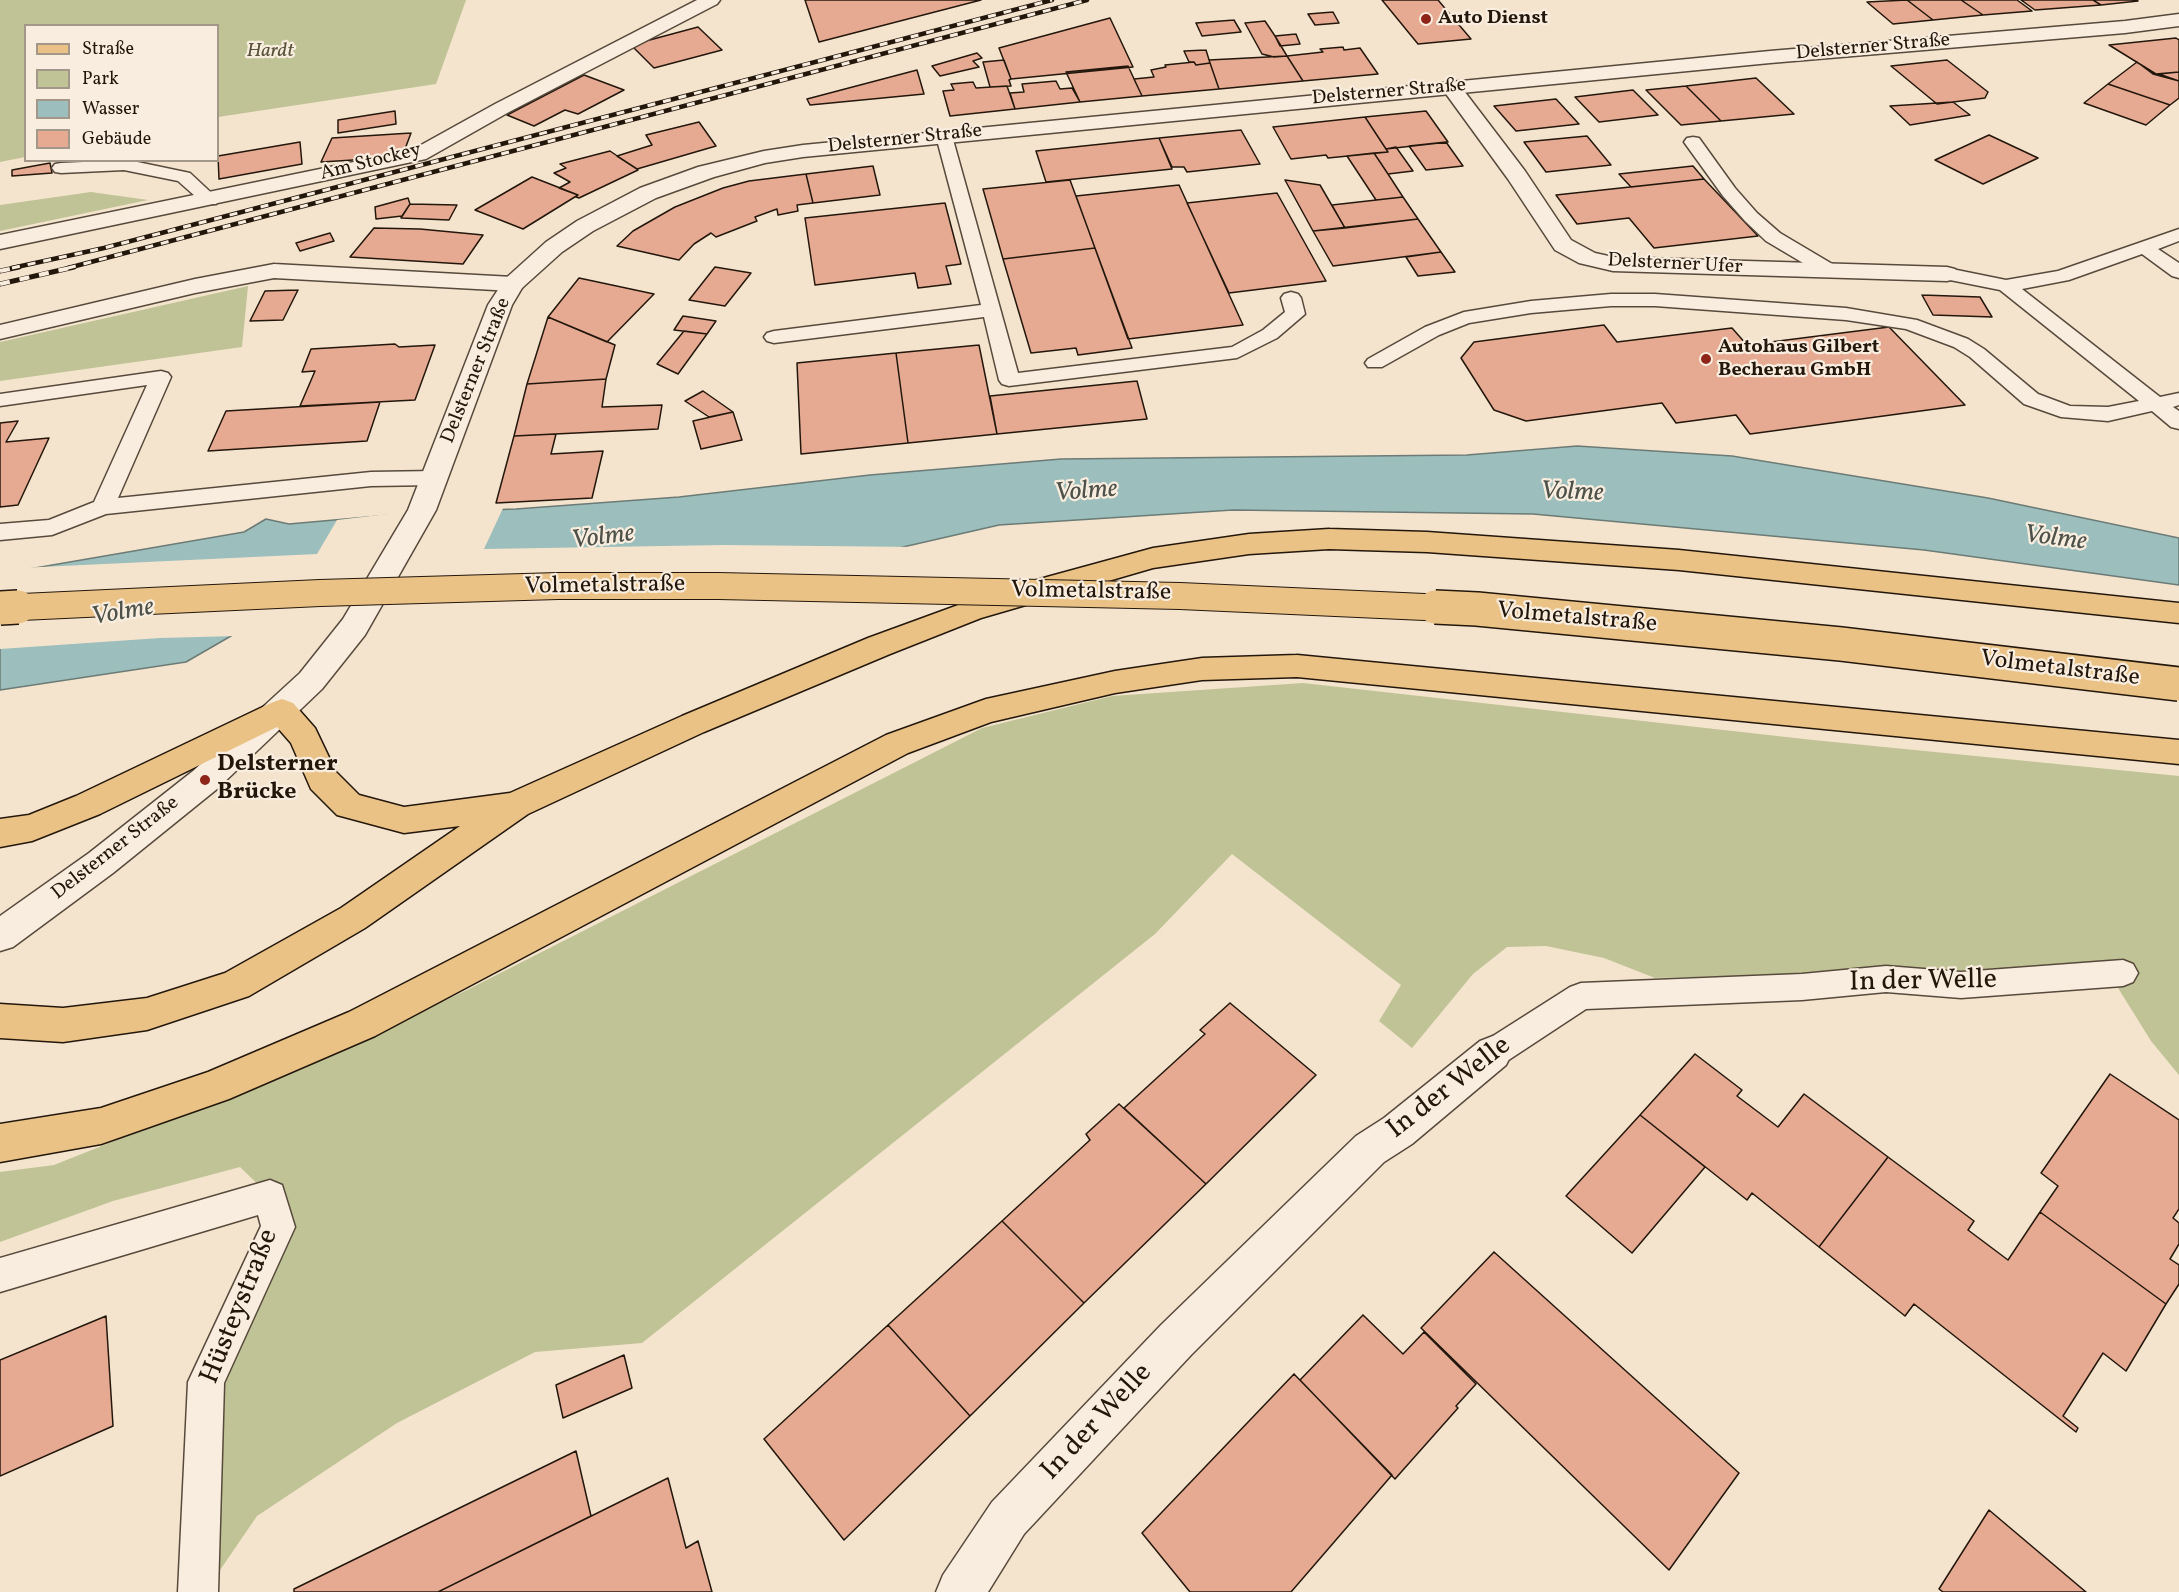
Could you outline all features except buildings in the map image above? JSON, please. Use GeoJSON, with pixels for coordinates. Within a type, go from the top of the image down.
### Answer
{"type":"FeatureCollection","features":[{"type":"Feature","properties":{"kind":"main road"},"geometry":{"type":"LineString","coordinates":[[0,1021],[63,1025],[147,1014],[236,985],[353,918],[516,806],[693,724],[879,646],[971,611],[1057,584],[1153,558],[1249,544],[1329,539],[1427,542],[1678,560],[2179,613]]}},
{"type":"Feature","properties":{"kind":"main road","name":"Volmetalstraße"},"geometry":{"type":"LineString","coordinates":[[0,608],[309,593],[558,586],[730,586],[1180,596],[1477,609],[1840,644],[2179,684]]}},
{"type":"Feature","properties":{"kind":"main road"},"geometry":{"type":"LineString","coordinates":[[3,1141],[101,1126],[215,1087],[362,1024],[897,744],[986,711],[1115,681],[1202,669],[1297,666],[2179,752]]}},
{"type":"Feature","properties":{"kind":"main road"},"geometry":{"type":"LineString","coordinates":[[0,833],[32,828],[88,805],[282,711],[304,737],[323,780],[348,806],[404,820],[516,806]]}},
{"type":"Feature","properties":{"kind":"street","name":"Am Stockey"},"geometry":{"type":"LineString","coordinates":[[0,242],[419,155],[502,108],[711,0]]}},
{"type":"Feature","properties":{"kind":"street","name":"Delsterner Straße"},"geometry":{"type":"LineString","coordinates":[[0,936],[118,849],[205,780],[282,711],[311,681],[354,627],[422,510],[493,322],[513,284],[554,247],[585,226],[648,193],[706,172],[764,157],[804,151],[1451,87],[2125,27],[2179,20]]}},
{"type":"Feature","properties":{"kind":"street","name":"Delsterner Ufer"},"geometry":{"type":"LineString","coordinates":[[1451,87],[1517,176],[1563,245],[1587,258],[1613,264],[1947,274]]}},
{"type":"Feature","properties":{"kind":"street"},"geometry":{"type":"LineString","coordinates":[[0,332],[195,286],[274,271],[513,284]]}},
{"type":"Feature","properties":{"kind":"street","name":"In der Welle"},"geometry":{"type":"LineString","coordinates":[[960,1592],[1008,1518],[1176,1340],[1370,1149],[1398,1131],[1493,1053]]}},
{"type":"Feature","properties":{"kind":"lane"},"geometry":{"type":"LineString","coordinates":[[944,136],[992,309],[1009,380],[1238,351],[1270,334],[1294,314],[1291,298]]}},
{"type":"Feature","properties":{"kind":"lane"},"geometry":{"type":"LineString","coordinates":[[1693,142],[1729,192],[1751,217],[1773,237],[1832,272]]}},
{"type":"Feature","properties":{"kind":"lane"},"geometry":{"type":"LineString","coordinates":[[61,168],[124,165],[184,177],[210,200]]}},
{"type":"Feature","properties":{"kind":"lane"},"geometry":{"type":"LineString","coordinates":[[1947,274],[2006,286],[2062,276],[2179,235]]}},
{"type":"Feature","properties":{"kind":"lane"},"geometry":{"type":"LineString","coordinates":[[2145,248],[2179,272]]}},
{"type":"Feature","properties":{"kind":"lane"},"geometry":{"type":"LineString","coordinates":[[2006,286],[2179,422]]}},
{"type":"Feature","properties":{"kind":"lane"},"geometry":{"type":"LineString","coordinates":[[1375,363],[1432,331],[1464,318],[1611,300],[1682,301],[1863,315],[1910,324],[1961,343],[1977,353],[2031,399],[2068,412],[2108,414],[2179,399]]}},
{"type":"Feature","properties":{"kind":"lane"},"geometry":{"type":"LineString","coordinates":[[774,337],[992,309]]}},
{"type":"Feature","properties":{"kind":"lane"},"geometry":{"type":"LineString","coordinates":[[0,400],[161,378],[103,507]]}},
{"type":"Feature","properties":{"kind":"lane"},"geometry":{"type":"LineString","coordinates":[[0,532],[52,527],[103,507],[371,479],[435,478]]}},
{"type":"Feature","properties":{"kind":"lane","name":"In der Welle"},"geometry":{"type":"LineString","coordinates":[[1493,1053],[1581,996],[1802,987],[1886,978],[1961,986],[2123,973]]}},
{"type":"Feature","properties":{"kind":"lane","name":"Hüsteystraße"},"geometry":{"type":"LineString","coordinates":[[0,1275],[270,1196],[278,1227],[206,1382],[198,1592]]}},
{"type":"Feature","properties":{"kind":"green space","name":"Hardt"},"geometry":{"type":"Polygon","coordinates":[[[0,0],[466,0],[436,84],[219,117],[219,24],[24,24],[24,157],[0,162],[0,0]]]}},
{"type":"Feature","properties":{"kind":"green space"},"geometry":{"type":"Polygon","coordinates":[[[91,192],[148,200],[0,231],[0,205],[91,192]]]}},
{"type":"Feature","properties":{"kind":"green space"},"geometry":{"type":"Polygon","coordinates":[[[248,286],[242,347],[0,381],[0,342],[248,286]]]}},
{"type":"Feature","properties":{"kind":"green space"},"geometry":{"type":"Polygon","coordinates":[[[1303,683],[1813,740],[2179,776],[2179,1075],[2151,1041],[2105,967],[1655,978],[1604,958],[1546,946],[1507,947],[1473,974],[1412,1048],[1379,1021],[1401,985],[1232,854],[1155,934],[642,1343],[535,1352],[397,1423],[257,1516],[205,1592],[206,1382],[278,1227],[270,1196],[240,1167],[113,1201],[0,1242],[0,1172],[54,1165],[325,1057],[467,990],[982,728],[1112,696],[1303,683]]]}},
{"type":"Feature","properties":{"kind":"water","name":"Volme"},"geometry":{"type":"Polygon","coordinates":[[[1577,446],[1732,456],[1988,498],[2179,538],[2179,585],[1924,550],[1533,514],[1233,510],[999,525],[720,589],[250,625],[186,662],[0,690],[0,574],[244,532],[266,519],[289,524],[424,512],[516,509],[679,497],[870,475],[1061,459],[1467,455],[1577,446]]]}},
{"type":"Feature","properties":{"kind":"pier"},"geometry":{"type":"Polygon","coordinates":[[[504,506],[484,549],[724,545],[918,547],[720,592],[518,614],[251,628],[237,636],[160,638],[0,649],[0,571],[19,568],[317,554],[337,520],[422,510],[504,506]]]}},
{"type":"Feature","properties":{"kind":"railway"},"geometry":{"type":"LineString","coordinates":[[12,268],[104,248],[1052,0]]}},
{"type":"Feature","properties":{"kind":"railway"},"geometry":{"type":"LineString","coordinates":[[68,268],[1087,0]]}},
{"type":"Feature","properties":{"kind":"railway"},"geometry":{"type":"LineString","coordinates":[[0,271],[19,267]]}},
{"type":"Feature","properties":{"kind":"railway"},"geometry":{"type":"LineString","coordinates":[[0,284],[74,267]]}},
{"type":"Feature","properties":{"kind":"place","name":"Auto Dienst"},"geometry":{"type":"Point","coordinates":[1426,19]}},
{"type":"Feature","properties":{"kind":"place","name":"Autohaus Gilbert Becherau GmbH"},"geometry":{"type":"Point","coordinates":[1706,359]}},
{"type":"Feature","properties":{"kind":"place","name":"Delsterner Brücke"},"geometry":{"type":"Point","coordinates":[205,780]}}]}
